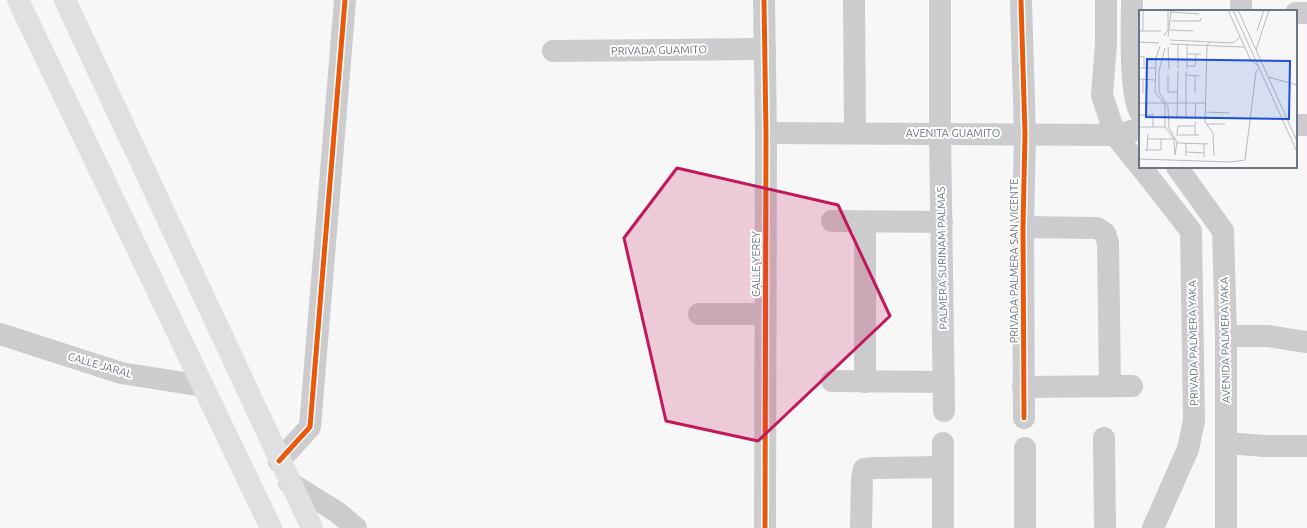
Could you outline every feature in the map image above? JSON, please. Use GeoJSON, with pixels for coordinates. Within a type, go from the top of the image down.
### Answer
{"type":"FeatureCollection","features":[{"type":"Feature","properties":{"kind":"main road"},"geometry":{"type":"LineString","coordinates":[[18,0],[271,528]]}},
{"type":"Feature","properties":{"kind":"main road"},"geometry":{"type":"LineString","coordinates":[[65,0],[279,461],[312,528]]}},
{"type":"Feature","properties":{"kind":"street"},"geometry":{"type":"LineString","coordinates":[[279,461],[310,427],[344,0]]}},
{"type":"Feature","properties":{"kind":"street","name":"CALLE YEREY"},"geometry":{"type":"LineString","coordinates":[[764,0],[766,133],[765,528]]}},
{"type":"Feature","properties":{"kind":"street"},"geometry":{"type":"LineString","coordinates":[[854,0],[855,133]]}},
{"type":"Feature","properties":{"kind":"street","name":"PALMERA SURINAM PALMAS"},"geometry":{"type":"LineString","coordinates":[[940,0],[940,133],[944,411]]}},
{"type":"Feature","properties":{"kind":"street","name":"PRIVADA PALMERA YAKA"},"geometry":{"type":"LineString","coordinates":[[1106,0],[1106,43],[1102,95],[1115,135],[1139,166]]}},
{"type":"Feature","properties":{"kind":"street"},"geometry":{"type":"LineString","coordinates":[[1132,0],[1133,80],[1137,107],[1139,110]]}},
{"type":"Feature","properties":{"kind":"street","name":"PRIVADA PALMERA SAN VICENTE"},"geometry":{"type":"LineString","coordinates":[[1021,1],[1025,134],[1023,228],[1024,418]]}},
{"type":"Feature","properties":{"kind":"street","name":"PRIVADA GUAMITO"},"geometry":{"type":"LineString","coordinates":[[553,51],[765,48]]}},
{"type":"Feature","properties":{"kind":"street","name":"AVENITA GUAMITO"},"geometry":{"type":"LineString","coordinates":[[766,133],[1115,135],[1139,129]]}},
{"type":"Feature","properties":{"kind":"street","name":"PRIVADA PALMERA YAKA"},"geometry":{"type":"LineString","coordinates":[[1141,168],[1191,231],[1194,421],[1188,448],[1153,528]]}},
{"type":"Feature","properties":{"kind":"street","name":"AVENIDA PALMERA YAKA"},"geometry":{"type":"LineString","coordinates":[[1178,168],[1223,231],[1226,336],[1226,528]]}},
{"type":"Feature","properties":{"kind":"street"},"geometry":{"type":"LineString","coordinates":[[832,221],[942,222]]}},
{"type":"Feature","properties":{"kind":"street"},"geometry":{"type":"LineString","coordinates":[[864,222],[865,382]]}},
{"type":"Feature","properties":{"kind":"street"},"geometry":{"type":"LineString","coordinates":[[1023,228],[1097,228],[1105,233],[1108,243],[1110,386]]}},
{"type":"Feature","properties":{"kind":"street"},"geometry":{"type":"LineString","coordinates":[[699,314],[765,314]]}},
{"type":"Feature","properties":{"kind":"street","name":"CALLE JARAL"},"geometry":{"type":"LineString","coordinates":[[0,334],[121,373],[203,386]]}},
{"type":"Feature","properties":{"kind":"street"},"geometry":{"type":"LineString","coordinates":[[1226,336],[1268,336],[1307,342]]}},
{"type":"Feature","properties":{"kind":"street"},"geometry":{"type":"LineString","coordinates":[[832,381],[944,382]]}},
{"type":"Feature","properties":{"kind":"street"},"geometry":{"type":"LineString","coordinates":[[1024,387],[1132,386]]}},
{"type":"Feature","properties":{"kind":"street"},"geometry":{"type":"LineString","coordinates":[[1104,438],[1105,528]]}},
{"type":"Feature","properties":{"kind":"street"},"geometry":{"type":"LineString","coordinates":[[943,443],[944,528]]}},
{"type":"Feature","properties":{"kind":"street"},"geometry":{"type":"LineString","coordinates":[[1226,443],[1266,446],[1307,446]]}},
{"type":"Feature","properties":{"kind":"street"},"geometry":{"type":"LineString","coordinates":[[1025,448],[1025,528]]}},
{"type":"Feature","properties":{"kind":"street"},"geometry":{"type":"LineString","coordinates":[[861,528],[862,478],[864,470],[875,468],[943,467]]}},
{"type":"Feature","properties":{"kind":"street"},"geometry":{"type":"LineString","coordinates":[[289,482],[337,512],[356,528]]}},
{"type":"Feature","properties":{"kind":"highlighted area"},"geometry":{"type":"Polygon","coordinates":[[[677,168],[838,205],[890,316],[758,441],[666,421],[624,238],[677,168]]]}},
{"type":"Feature","properties":{"kind":"cycle path"},"geometry":{"type":"LineString","coordinates":[[279,461],[310,427],[345,0]]}},
{"type":"Feature","properties":{"kind":"cycle path"},"geometry":{"type":"LineString","coordinates":[[764,0],[766,133],[765,528]]}},
{"type":"Feature","properties":{"kind":"cycle path"},"geometry":{"type":"LineString","coordinates":[[1021,1],[1025,134],[1023,227],[1024,418]]}}]}
